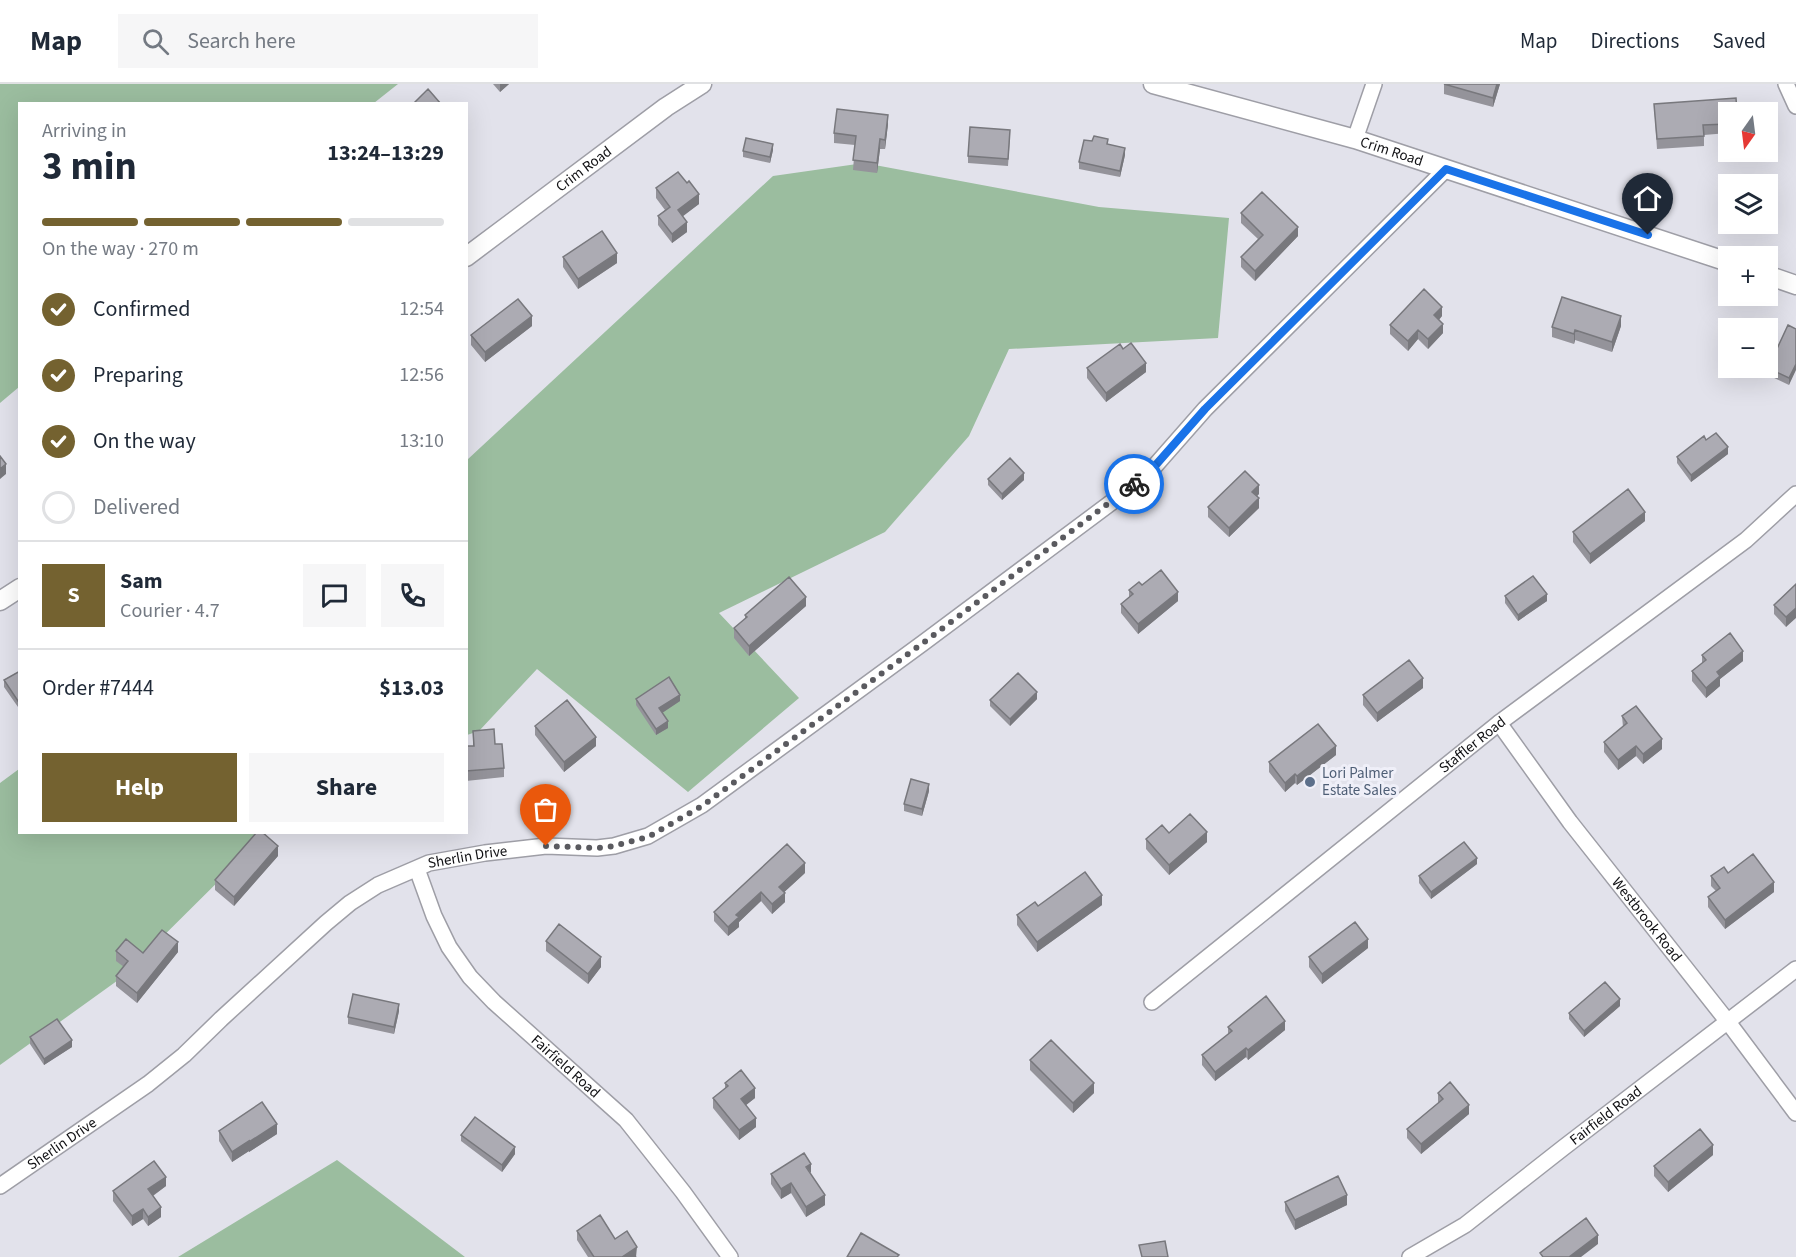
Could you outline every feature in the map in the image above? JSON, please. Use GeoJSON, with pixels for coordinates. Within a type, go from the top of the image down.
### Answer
{"type":"FeatureCollection","features":[{"type":"Feature","properties":{"kind":"street","name":"Crim Road"},"geometry":{"type":"LineString","coordinates":[[468,256],[666,107],[702,84]]}},
{"type":"Feature","properties":{"kind":"street","name":"Crim Road"},"geometry":{"type":"LineString","coordinates":[[1153,84],[1355,139],[1718,259]]}},
{"type":"Feature","properties":{"kind":"street"},"geometry":{"type":"LineString","coordinates":[[1355,139],[1374,84]]}},
{"type":"Feature","properties":{"kind":"street"},"geometry":{"type":"LineString","coordinates":[[1786,84],[1796,106]]}},
{"type":"Feature","properties":{"kind":"street","name":"Sherlin Drive"},"geometry":{"type":"LineString","coordinates":[[0,1186],[157,1077],[184,1055],[221,1018],[326,923],[350,903],[378,885],[429,863],[485,853],[546,846],[597,848],[614,846],[648,837],[702,806],[1124,493],[1154,467],[1205,409],[1446,169]]}},
{"type":"Feature","properties":{"kind":"street"},"geometry":{"type":"LineString","coordinates":[[1778,279],[1796,285]]}},
{"type":"Feature","properties":{"kind":"street","name":"Staffler Road"},"geometry":{"type":"LineString","coordinates":[[1152,1002],[1499,723],[1746,540],[1796,494]]}},
{"type":"Feature","properties":{"kind":"street"},"geometry":{"type":"LineString","coordinates":[[0,601],[18,589]]}},
{"type":"Feature","properties":{"kind":"street","name":"Westbrook Road"},"geometry":{"type":"LineString","coordinates":[[1499,723],[1570,822],[1728,1022],[1796,1113]]}},
{"type":"Feature","properties":{"kind":"street","name":"Fairfield Road"},"geometry":{"type":"LineString","coordinates":[[417,868],[434,916],[449,947],[470,977],[494,1002],[626,1120],[683,1192],[730,1257]]}},
{"type":"Feature","properties":{"kind":"street","name":"Fairfield Road"},"geometry":{"type":"LineString","coordinates":[[1410,1257],[1465,1226],[1796,969]]}},
{"type":"Feature","properties":{"kind":"green space"},"geometry":{"type":"Polygon","coordinates":[[[0,84],[398,84],[375,102],[18,102],[18,388],[0,403],[0,84]]]}},
{"type":"Feature","properties":{"kind":"green space"},"geometry":{"type":"Polygon","coordinates":[[[864,163],[1099,207],[1229,218],[1218,338],[1009,349],[969,436],[885,532],[719,613],[799,698],[688,792],[537,669],[479,731],[468,735],[468,459],[773,176],[864,163]]]}},
{"type":"Feature","properties":{"kind":"green space"},"geometry":{"type":"Polygon","coordinates":[[[18,770],[18,834],[266,834],[121,978],[0,1065],[0,783],[18,770]]]}},
{"type":"Feature","properties":{"kind":"green space"},"geometry":{"type":"Polygon","coordinates":[[[337,1160],[465,1257],[178,1257],[337,1160]]]}},
{"type":"Feature","properties":{"kind":"building"},"geometry":{"type":"Polygon","coordinates":[[[1444,84],[1497,84],[1493,98],[1444,84]]]}},
{"type":"Feature","properties":{"kind":"building"},"geometry":{"type":"Polygon","coordinates":[[[428,89],[439,102],[415,102],[428,89]]]}},
{"type":"Feature","properties":{"kind":"building"},"geometry":{"type":"Polygon","coordinates":[[[1736,98],[1736,102],[1718,102],[1718,124],[1703,125],[1704,136],[1657,139],[1654,104],[1736,98]]]}},
{"type":"Feature","properties":{"kind":"building"},"geometry":{"type":"Polygon","coordinates":[[[837,109],[888,115],[885,140],[880,139],[877,163],[853,160],[856,136],[834,133],[837,109]]]}},
{"type":"Feature","properties":{"kind":"building"},"geometry":{"type":"Polygon","coordinates":[[[970,127],[1010,130],[1008,159],[968,156],[970,127]]]}},
{"type":"Feature","properties":{"kind":"building"},"geometry":{"type":"Polygon","coordinates":[[[1094,136],[1108,139],[1107,144],[1125,148],[1120,171],[1079,162],[1084,140],[1092,141],[1094,136]]]}},
{"type":"Feature","properties":{"kind":"building"},"geometry":{"type":"Polygon","coordinates":[[[746,138],[773,144],[770,157],[743,151],[746,138]]]}},
{"type":"Feature","properties":{"kind":"building"},"geometry":{"type":"Polygon","coordinates":[[[678,172],[699,194],[678,210],[687,222],[672,234],[658,216],[670,207],[656,188],[678,172]]]}},
{"type":"Feature","properties":{"kind":"building"},"geometry":{"type":"Polygon","coordinates":[[[1262,192],[1298,227],[1255,271],[1241,257],[1263,235],[1241,213],[1262,192]]]}},
{"type":"Feature","properties":{"kind":"building"},"geometry":{"type":"Polygon","coordinates":[[[602,231],[617,253],[578,279],[563,257],[602,231]]]}},
{"type":"Feature","properties":{"kind":"building"},"geometry":{"type":"Polygon","coordinates":[[[1424,289],[1442,307],[1434,315],[1443,324],[1428,339],[1418,330],[1408,341],[1390,325],[1424,289]]]}},
{"type":"Feature","properties":{"kind":"building"},"geometry":{"type":"Polygon","coordinates":[[[1562,297],[1621,316],[1612,342],[1575,330],[1574,334],[1552,327],[1562,297]]]}},
{"type":"Feature","properties":{"kind":"building"},"geometry":{"type":"Polygon","coordinates":[[[518,299],[532,316],[485,352],[471,335],[518,299]]]}},
{"type":"Feature","properties":{"kind":"building"},"geometry":{"type":"Polygon","coordinates":[[[1788,325],[1796,329],[1796,364],[1789,378],[1778,373],[1778,346],[1788,325]]]}},
{"type":"Feature","properties":{"kind":"building"},"geometry":{"type":"Polygon","coordinates":[[[1131,343],[1146,363],[1106,393],[1087,368],[1120,344],[1123,349],[1131,343]]]}},
{"type":"Feature","properties":{"kind":"building"},"geometry":{"type":"Polygon","coordinates":[[[1716,433],[1728,447],[1691,475],[1677,457],[1704,436],[1706,440],[1716,433]]]}},
{"type":"Feature","properties":{"kind":"building"},"geometry":{"type":"Polygon","coordinates":[[[0,456],[6,464],[0,469],[0,456]]]}},
{"type":"Feature","properties":{"kind":"building"},"geometry":{"type":"Polygon","coordinates":[[[1010,458],[1024,473],[1002,494],[988,479],[1010,458]]]}},
{"type":"Feature","properties":{"kind":"building"},"geometry":{"type":"Polygon","coordinates":[[[1245,471],[1259,485],[1252,492],[1259,498],[1229,528],[1208,507],[1245,471]]]}},
{"type":"Feature","properties":{"kind":"building"},"geometry":{"type":"Polygon","coordinates":[[[1628,489],[1645,512],[1590,554],[1573,532],[1628,489]]]}},
{"type":"Feature","properties":{"kind":"building"},"geometry":{"type":"Polygon","coordinates":[[[1161,570],[1178,592],[1138,624],[1121,604],[1133,594],[1129,590],[1139,582],[1142,585],[1161,570]]]}},
{"type":"Feature","properties":{"kind":"building"},"geometry":{"type":"Polygon","coordinates":[[[1533,576],[1547,594],[1518,615],[1505,596],[1533,576]]]}},
{"type":"Feature","properties":{"kind":"building"},"geometry":{"type":"Polygon","coordinates":[[[789,577],[806,597],[749,646],[734,628],[747,617],[745,615],[789,577]]]}},
{"type":"Feature","properties":{"kind":"building"},"geometry":{"type":"Polygon","coordinates":[[[1796,584],[1796,608],[1786,617],[1774,605],[1796,584]]]}},
{"type":"Feature","properties":{"kind":"building"},"geometry":{"type":"Polygon","coordinates":[[[1730,633],[1743,651],[1717,672],[1720,676],[1706,688],[1692,671],[1706,660],[1702,655],[1730,633]]]}},
{"type":"Feature","properties":{"kind":"building"},"geometry":{"type":"Polygon","coordinates":[[[1409,660],[1423,678],[1377,713],[1363,695],[1409,660]]]}},
{"type":"Feature","properties":{"kind":"building"},"geometry":{"type":"Polygon","coordinates":[[[18,672],[18,701],[4,680],[18,672]]]}},
{"type":"Feature","properties":{"kind":"building"},"geometry":{"type":"Polygon","coordinates":[[[1018,673],[1037,692],[1010,719],[990,700],[1018,673]]]}},
{"type":"Feature","properties":{"kind":"building"},"geometry":{"type":"Polygon","coordinates":[[[669,677],[680,695],[659,708],[668,721],[656,729],[636,699],[669,677]]]}},
{"type":"Feature","properties":{"kind":"building"},"geometry":{"type":"Polygon","coordinates":[[[567,700],[596,737],[564,762],[535,726],[567,700]]]}},
{"type":"Feature","properties":{"kind":"building"},"geometry":{"type":"Polygon","coordinates":[[[1636,706],[1662,739],[1643,754],[1636,746],[1618,760],[1604,742],[1627,723],[1622,716],[1636,706]]]}},
{"type":"Feature","properties":{"kind":"building"},"geometry":{"type":"Polygon","coordinates":[[[1318,724],[1336,746],[1285,783],[1269,762],[1318,724]]]}},
{"type":"Feature","properties":{"kind":"building"},"geometry":{"type":"Polygon","coordinates":[[[494,729],[495,744],[502,744],[504,768],[468,771],[468,746],[474,746],[473,731],[494,729]]]}},
{"type":"Feature","properties":{"kind":"building"},"geometry":{"type":"Polygon","coordinates":[[[911,779],[929,784],[922,809],[904,804],[911,779]]]}},
{"type":"Feature","properties":{"kind":"building"},"geometry":{"type":"Polygon","coordinates":[[[1190,814],[1207,832],[1169,865],[1146,839],[1162,825],[1169,833],[1190,814]]]}},
{"type":"Feature","properties":{"kind":"building"},"geometry":{"type":"Polygon","coordinates":[[[255,834],[264,834],[278,846],[234,897],[215,880],[255,834]]]}},
{"type":"Feature","properties":{"kind":"building"},"geometry":{"type":"Polygon","coordinates":[[[1464,842],[1477,858],[1431,892],[1419,876],[1464,842]]]}},
{"type":"Feature","properties":{"kind":"building"},"geometry":{"type":"Polygon","coordinates":[[[787,844],[805,863],[779,887],[785,893],[772,904],[761,892],[736,915],[739,917],[728,927],[714,912],[787,844]]]}},
{"type":"Feature","properties":{"kind":"building"},"geometry":{"type":"Polygon","coordinates":[[[1753,854],[1774,882],[1725,920],[1708,897],[1720,888],[1711,876],[1724,867],[1728,873],[1753,854]]]}},
{"type":"Feature","properties":{"kind":"building"},"geometry":{"type":"Polygon","coordinates":[[[1085,872],[1102,895],[1037,942],[1017,915],[1035,902],[1038,906],[1085,872]]]}},
{"type":"Feature","properties":{"kind":"building"},"geometry":{"type":"Polygon","coordinates":[[[1355,922],[1368,939],[1322,974],[1309,957],[1355,922]]]}},
{"type":"Feature","properties":{"kind":"building"},"geometry":{"type":"Polygon","coordinates":[[[559,924],[601,957],[588,974],[546,941],[559,924]]]}},
{"type":"Feature","properties":{"kind":"building"},"geometry":{"type":"Polygon","coordinates":[[[162,930],[178,942],[137,993],[116,976],[128,961],[116,951],[126,939],[143,953],[162,930]]]}},
{"type":"Feature","properties":{"kind":"building"},"geometry":{"type":"Polygon","coordinates":[[[1605,982],[1620,999],[1584,1031],[1569,1013],[1605,982]]]}},
{"type":"Feature","properties":{"kind":"building"},"geometry":{"type":"Polygon","coordinates":[[[353,994],[399,1004],[394,1027],[348,1017],[353,994]]]}},
{"type":"Feature","properties":{"kind":"building"},"geometry":{"type":"Polygon","coordinates":[[[1266,996],[1285,1021],[1215,1072],[1202,1055],[1232,1031],[1228,1027],[1266,996]]]}},
{"type":"Feature","properties":{"kind":"building"},"geometry":{"type":"Polygon","coordinates":[[[57,1019],[72,1040],[44,1059],[30,1037],[57,1019]]]}},
{"type":"Feature","properties":{"kind":"building"},"geometry":{"type":"Polygon","coordinates":[[[1051,1040],[1094,1083],[1073,1103],[1030,1060],[1051,1040]]]}},
{"type":"Feature","properties":{"kind":"building"},"geometry":{"type":"Polygon","coordinates":[[[741,1070],[755,1088],[741,1099],[756,1118],[739,1130],[713,1098],[728,1086],[725,1083],[741,1070]]]}},
{"type":"Feature","properties":{"kind":"building"},"geometry":{"type":"Polygon","coordinates":[[[1450,1082],[1469,1105],[1421,1144],[1407,1129],[1443,1099],[1438,1093],[1450,1082]]]}},
{"type":"Feature","properties":{"kind":"building"},"geometry":{"type":"Polygon","coordinates":[[[262,1102],[277,1124],[232,1152],[219,1131],[262,1102]]]}},
{"type":"Feature","properties":{"kind":"building"},"geometry":{"type":"Polygon","coordinates":[[[475,1117],[515,1147],[502,1165],[461,1135],[475,1117]]]}},
{"type":"Feature","properties":{"kind":"building"},"geometry":{"type":"Polygon","coordinates":[[[1700,1129],[1713,1145],[1668,1182],[1654,1166],[1700,1129]]]}},
{"type":"Feature","properties":{"kind":"building"},"geometry":{"type":"Polygon","coordinates":[[[804,1153],[811,1164],[806,1167],[825,1195],[806,1207],[791,1183],[781,1189],[771,1174],[804,1153]]]}},
{"type":"Feature","properties":{"kind":"building"},"geometry":{"type":"Polygon","coordinates":[[[154,1161],[166,1177],[148,1189],[161,1207],[148,1217],[143,1209],[132,1216],[113,1191],[154,1161]]]}},
{"type":"Feature","properties":{"kind":"building"},"geometry":{"type":"Polygon","coordinates":[[[1338,1176],[1347,1195],[1295,1220],[1285,1202],[1338,1176]]]}},
{"type":"Feature","properties":{"kind":"building"},"geometry":{"type":"Polygon","coordinates":[[[600,1215],[615,1239],[627,1231],[637,1247],[622,1257],[594,1257],[577,1231],[600,1215]]]}},
{"type":"Feature","properties":{"kind":"building"},"geometry":{"type":"Polygon","coordinates":[[[1586,1218],[1598,1235],[1569,1257],[1543,1257],[1540,1253],[1586,1218]]]}},
{"type":"Feature","properties":{"kind":"building"},"geometry":{"type":"Polygon","coordinates":[[[861,1233],[899,1255],[897,1257],[847,1257],[861,1233]]]}},
{"type":"Feature","properties":{"kind":"building"},"geometry":{"type":"Polygon","coordinates":[[[1165,1241],[1168,1257],[1142,1257],[1139,1245],[1165,1241]]]}},
{"type":"Feature","properties":{"kind":"way so far"},"geometry":{"type":"LineString","coordinates":[[546,846],[597,848],[614,846],[648,837],[702,806],[1134,484]]}},
{"type":"Feature","properties":{"kind":"place","name":"Lori Palmer Estate Sales"},"geometry":{"type":"Point","coordinates":[1310,782]}},
{"type":"Feature","properties":{"kind":"route"},"geometry":{"type":"LineString","coordinates":[[1134,484],[1154,467],[1205,409],[1446,169],[1648,235]]}}]}
